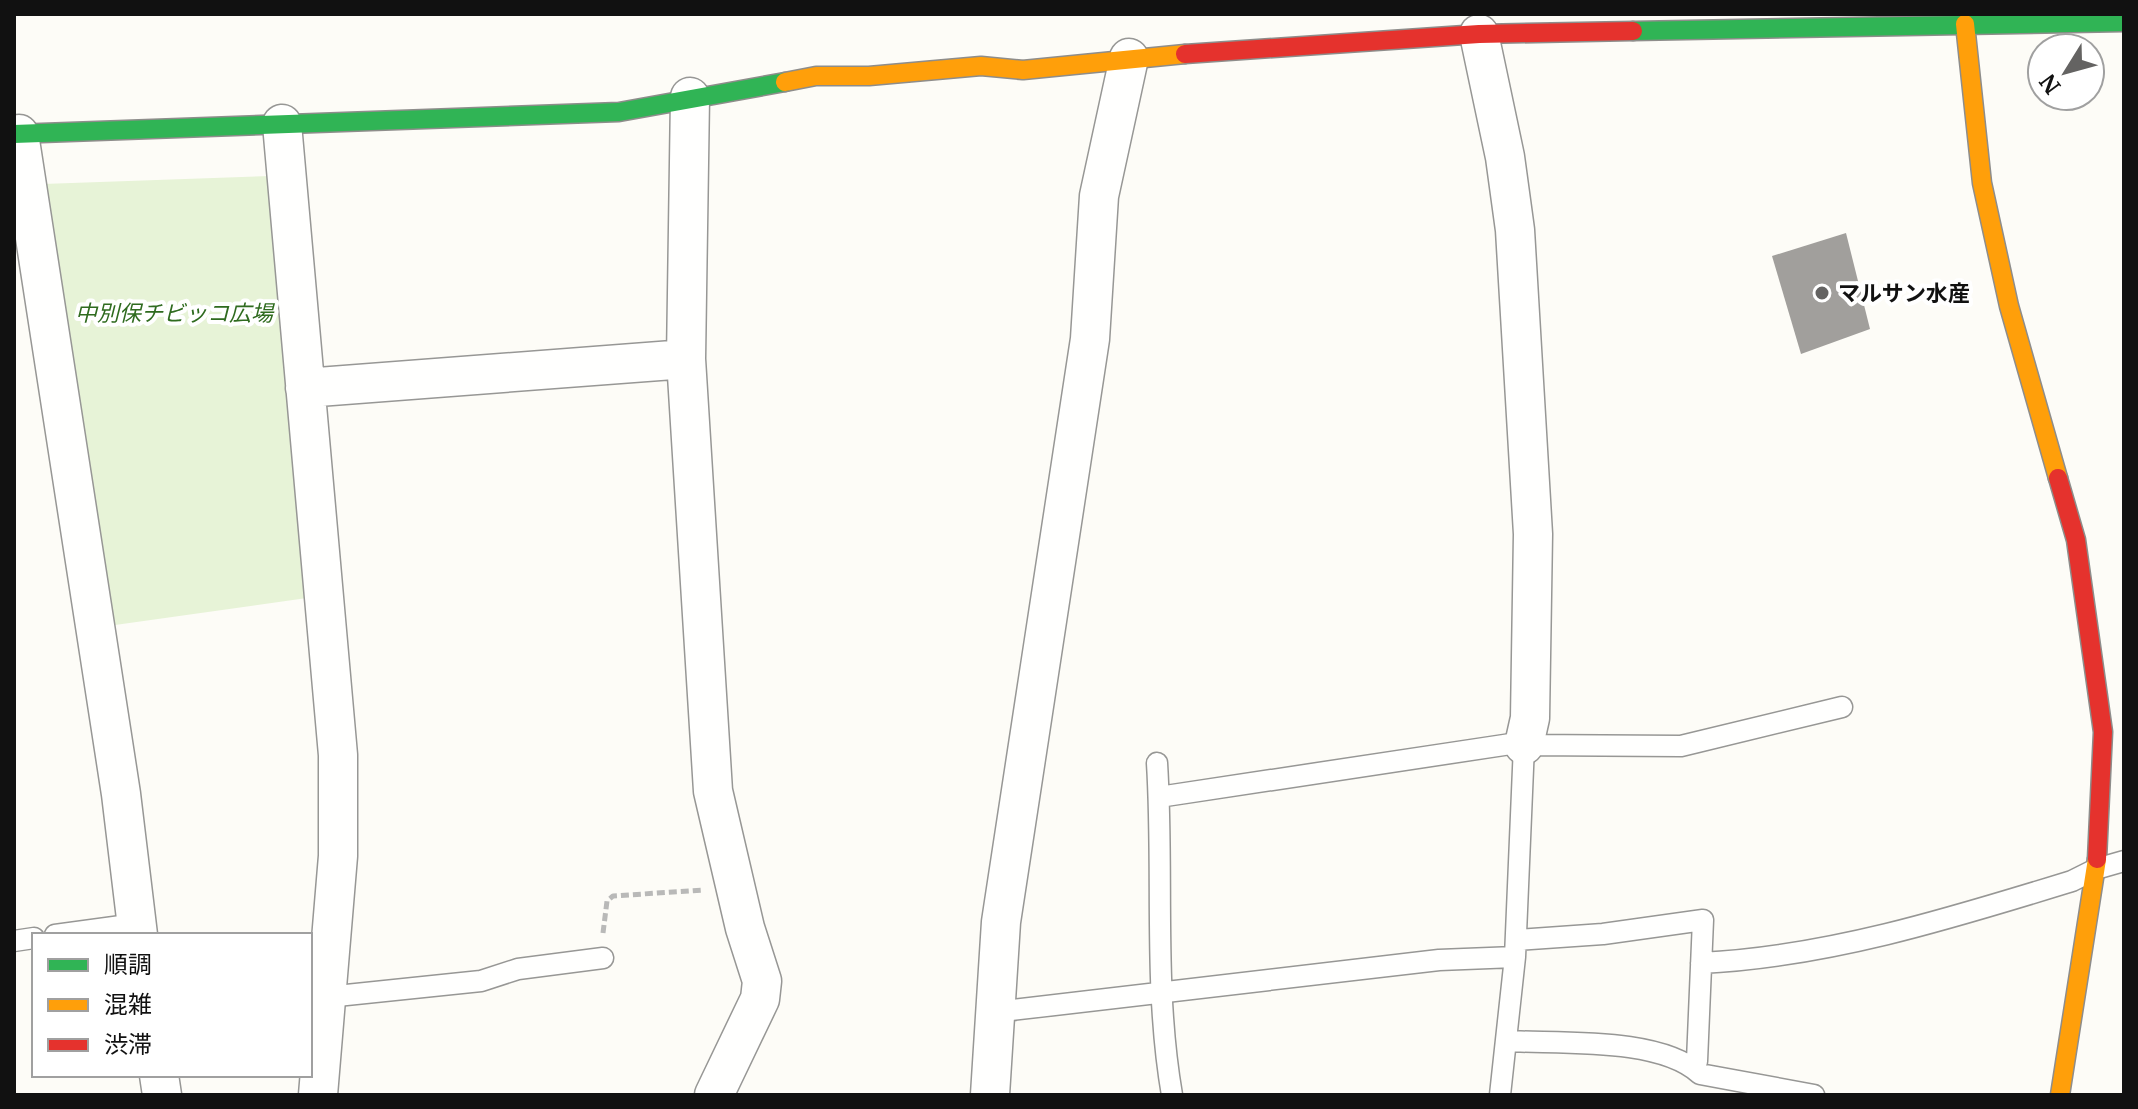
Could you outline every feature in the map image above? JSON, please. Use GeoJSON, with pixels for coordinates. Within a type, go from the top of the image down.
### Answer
{"type":"FeatureCollection","features":[{"type":"Feature","properties":{"kind":"street"},"geometry":{"type":"LineString","coordinates":[[137,929],[121,794],[17,134],[619,112],[816,76],[869,76],[981,66],[1023,70],[1129,58],[1479,34],[2124,22]]}},
{"type":"Feature","properties":{"kind":"street"},"geometry":{"type":"LineString","coordinates":[[1965,24],[1982,183],[2009,306],[2076,540],[2103,732],[2096,869],[2060,1095]]}},
{"type":"Feature","properties":{"kind":"street"},"geometry":{"type":"LineString","coordinates":[[1479,34],[1505,157],[1515,230],[1533,534],[1530,718],[1524,744]]}},
{"type":"Feature","properties":{"kind":"street"},"geometry":{"type":"LineString","coordinates":[[990,1095],[1001,922],[1090,339],[1099,196],[1129,58]]}},
{"type":"Feature","properties":{"kind":"street"},"geometry":{"type":"LineString","coordinates":[[690,97],[686,359],[713,791],[762,981],[760,999],[714,1095]]}},
{"type":"Feature","properties":{"kind":"street"},"geometry":{"type":"LineString","coordinates":[[282,124],[338,755],[338,856],[318,1095]]}},
{"type":"Feature","properties":{"kind":"street"},"geometry":{"type":"LineString","coordinates":[[305,388],[686,359]]}},
{"type":"Feature","properties":{"kind":"lane"},"geometry":{"type":"LineString","coordinates":[[1159,797],[1524,744],[1681,746],[1842,707]]}},
{"type":"Feature","properties":{"kind":"lane"},"geometry":{"type":"LineString","coordinates":[[1500,1095],[1508,1041],[1515,948],[1524,744]]}},
{"type":"Feature","properties":{"kind":"lane"},"geometry":{"type":"LineString","coordinates":[[1157,763],[1159,994],[1172,1095]]}},
{"type":"Feature","properties":{"kind":"lane"},"geometry":{"type":"LineString","coordinates":[[1701,963],[1740,961],[1885,934],[2072,881],[2096,869],[2124,861]]}},
{"type":"Feature","properties":{"kind":"lane"},"geometry":{"type":"LineString","coordinates":[[995,1012],[1439,960],[1703,920],[1696,1079]]}},
{"type":"Feature","properties":{"kind":"lane"},"geometry":{"type":"LineString","coordinates":[[82,933],[137,929]]}},
{"type":"Feature","properties":{"kind":"lane"},"geometry":{"type":"LineString","coordinates":[[327,997],[481,981],[518,969],[603,958]]}},
{"type":"Feature","properties":{"kind":"lane"},"geometry":{"type":"LineString","coordinates":[[1508,1041],[1638,1049],[1696,1079],[1814,1095]]}},
{"type":"Feature","properties":{"kind":"path"},"geometry":{"type":"LineString","coordinates":[[603,958],[607,901],[613,896],[736,889]]}},
{"type":"Feature","properties":{"kind":"green space","name":"中別保チビッコ広場"},"geometry":{"type":"Polygon","coordinates":[[[271,176],[314,597],[108,626],[43,184],[271,176]]]}},
{"type":"Feature","properties":{"kind":"building","name":"マルサン水産"},"geometry":{"type":"Polygon","coordinates":[[[1846,233],[1870,329],[1801,354],[1772,256],[1846,233]]]}},
{"type":"Feature","properties":{"kind":"traffic: fast"},"geometry":{"type":"LineString","coordinates":[[1633,31],[2124,22]]}},
{"type":"Feature","properties":{"kind":"traffic: fast"},"geometry":{"type":"LineString","coordinates":[[14,134],[619,112],[785,82]]}},
{"type":"Feature","properties":{"kind":"traffic: slow"},"geometry":{"type":"LineString","coordinates":[[1965,24],[1982,183],[2009,306],[2058,478]]}},
{"type":"Feature","properties":{"kind":"traffic: slow"},"geometry":{"type":"LineString","coordinates":[[785,82],[816,76],[869,76],[981,66],[1023,70],[1185,54]]}},
{"type":"Feature","properties":{"kind":"traffic: slow"},"geometry":{"type":"LineString","coordinates":[[2060,1095],[2097,859]]}},
{"type":"Feature","properties":{"kind":"traffic: jam"},"geometry":{"type":"LineString","coordinates":[[1185,54],[1479,34],[1633,31]]}},
{"type":"Feature","properties":{"kind":"traffic: jam"},"geometry":{"type":"LineString","coordinates":[[2058,478],[2076,540],[2103,732],[2097,859]]}},
{"type":"Feature","properties":{"kind":"place","name":"マルサン水産"},"geometry":{"type":"Point","coordinates":[1822,293]}}]}
